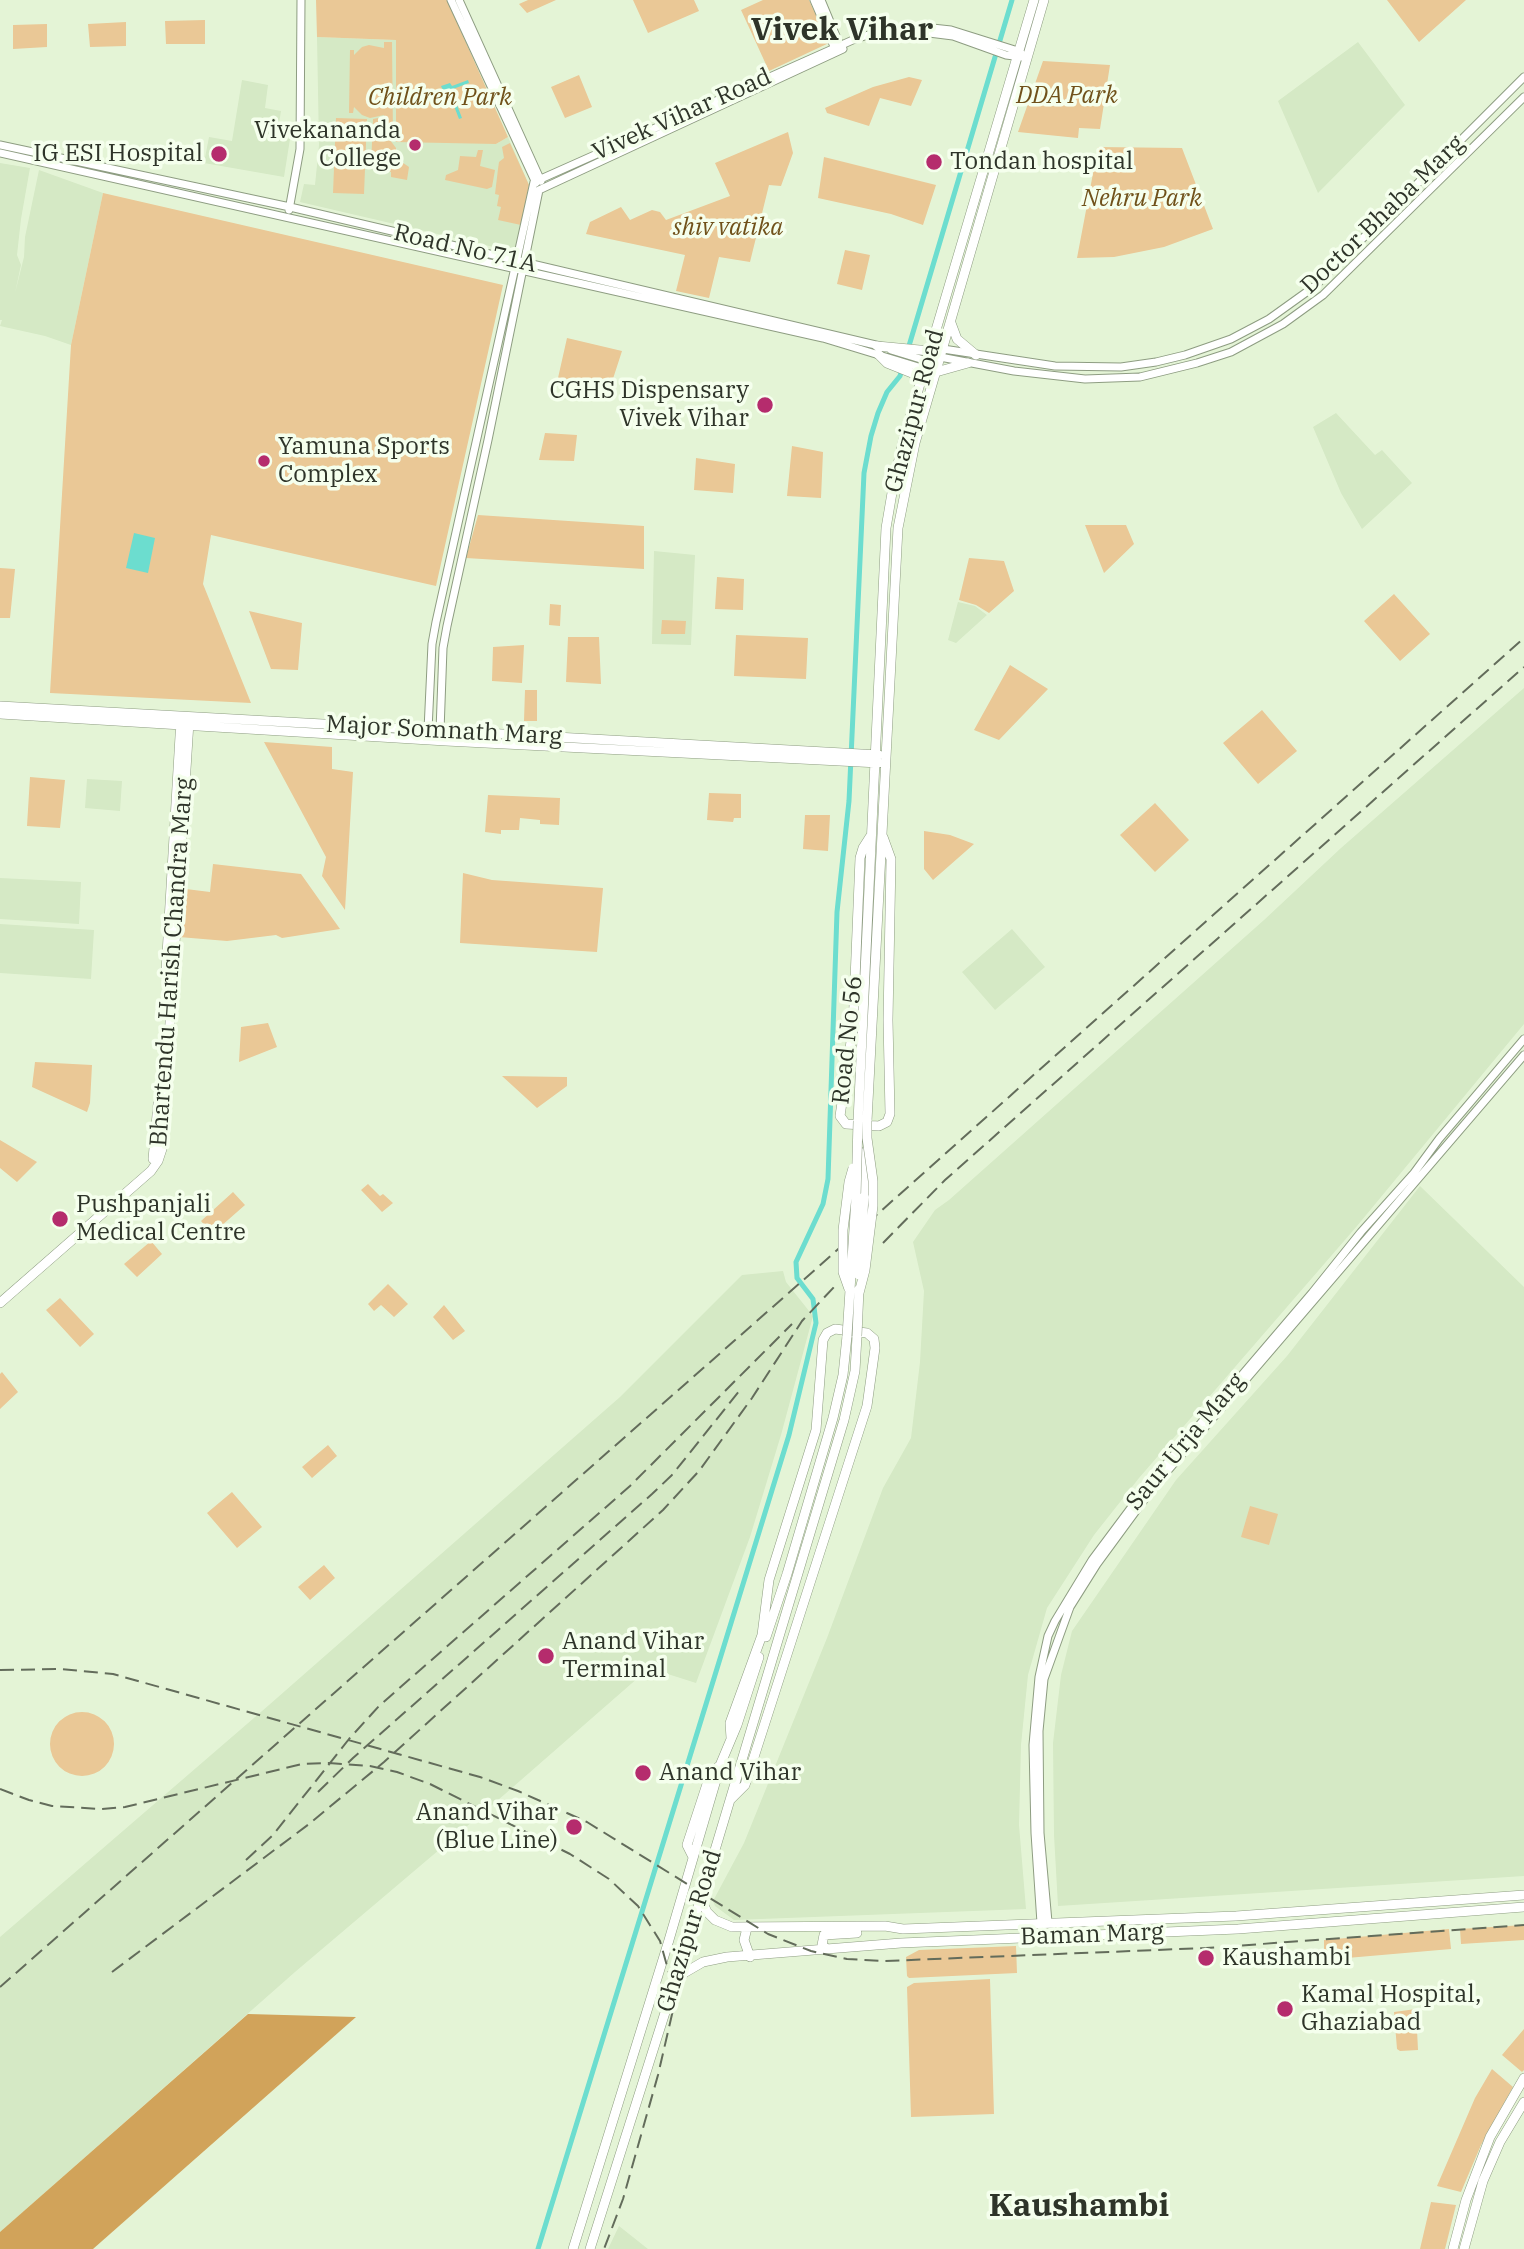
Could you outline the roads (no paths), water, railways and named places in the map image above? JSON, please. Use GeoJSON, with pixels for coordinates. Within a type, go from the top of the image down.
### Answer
{"type":"FeatureCollection","features":[{"type":"Feature","properties":{"kind":"main road","name":"Ghazipur Road"},"geometry":{"type":"LineString","coordinates":[[876,737],[886,528],[903,441],[1015,54],[1034,0]]}},
{"type":"Feature","properties":{"kind":"main road","name":"Ghazipur Road"},"geometry":{"type":"LineString","coordinates":[[862,1121],[889,733],[898,528],[915,443],[951,322],[1015,54],[1044,0]]}},
{"type":"Feature","properties":{"kind":"main road"},"geometry":{"type":"LineString","coordinates":[[936,372],[973,361],[957,339],[951,322]]}},
{"type":"Feature","properties":{"kind":"main road"},"geometry":{"type":"LineString","coordinates":[[878,350],[925,368]]}},
{"type":"Feature","properties":{"kind":"main road"},"geometry":{"type":"LineString","coordinates":[[878,350],[925,368],[932,386]]}},
{"type":"Feature","properties":{"kind":"main road","name":"Major Somnath Marg"},"geometry":{"type":"LineString","coordinates":[[0,706],[81,715]]}},
{"type":"Feature","properties":{"kind":"main road","name":"Major Somnath Marg"},"geometry":{"type":"LineString","coordinates":[[0,714],[81,715],[428,735],[696,755],[837,753],[887,760]]}},
{"type":"Feature","properties":{"kind":"main road","name":"Bhartendu Harish Chandra Marg"},"geometry":{"type":"LineString","coordinates":[[0,1295],[152,1160],[156,1136],[185,721]]}},
{"type":"Feature","properties":{"kind":"main road","name":"Bhartendu Harish Chandra Marg"},"geometry":{"type":"LineString","coordinates":[[0,1303],[151,1171],[159,1161],[162,1149],[185,721]]}},
{"type":"Feature","properties":{"kind":"main road"},"geometry":{"type":"LineString","coordinates":[[855,1293],[857,1156],[862,1121],[873,795],[869,756],[876,737],[889,733]]}},
{"type":"Feature","properties":{"kind":"main road"},"geometry":{"type":"LineString","coordinates":[[837,753],[869,756]]}},
{"type":"Feature","properties":{"kind":"main road"},"geometry":{"type":"LineString","coordinates":[[873,795],[885,796]]}},
{"type":"Feature","properties":{"kind":"main road","name":"Road No 56"},"geometry":{"type":"LineString","coordinates":[[871,835],[860,858],[853,1028],[840,1116],[846,1124],[879,1126],[887,1122],[891,1114],[888,1020],[891,859],[882,835]]}},
{"type":"Feature","properties":{"kind":"main road"},"geometry":{"type":"LineString","coordinates":[[766,1598],[776,1591],[789,1561],[833,1418],[843,1375],[855,1293],[867,1139],[862,1121]]}},
{"type":"Feature","properties":{"kind":"main road","name":"Ghazipur Road"},"geometry":{"type":"LineString","coordinates":[[590,2249],[788,1612],[844,1420],[855,1371],[855,1293]]}},
{"type":"Feature","properties":{"kind":"main road"},"geometry":{"type":"LineString","coordinates":[[730,1800],[745,1786],[867,1406],[876,1348],[874,1339],[867,1333],[835,1329],[827,1333],[823,1340],[816,1430],[769,1580],[762,1635],[730,1723],[731,1738]]}},
{"type":"Feature","properties":{"kind":"main road","name":"Ghazipur Road"},"geometry":{"type":"LineString","coordinates":[[573,2249],[721,1763],[750,1688],[789,1561]]}},
{"type":"Feature","properties":{"kind":"main road"},"geometry":{"type":"LineString","coordinates":[[788,1612],[800,1616]]}},
{"type":"Feature","properties":{"kind":"main road"},"geometry":{"type":"LineString","coordinates":[[1518,1885],[1522,1896]]}},
{"type":"Feature","properties":{"kind":"main road","name":"Baman Marg"},"geometry":{"type":"LineString","coordinates":[[700,1897],[707,1912],[719,1923],[732,1927],[885,1926],[903,1929],[1236,1916],[1522,1896]]}},
{"type":"Feature","properties":{"kind":"main road"},"geometry":{"type":"LineString","coordinates":[[1475,1911],[1480,1899],[1499,1909]]}},
{"type":"Feature","properties":{"kind":"main road","name":"Baman Marg"},"geometry":{"type":"LineString","coordinates":[[672,1990],[684,1973],[703,1962],[827,1949],[926,1942],[1238,1929],[1524,1907]]}},
{"type":"Feature","properties":{"kind":"main road"},"geometry":{"type":"LineString","coordinates":[[1151,1918],[1152,1932]]}},
{"type":"Feature","properties":{"kind":"main road"},"geometry":{"type":"LineString","coordinates":[[1138,1919],[1138,1933]]}},
{"type":"Feature","properties":{"kind":"main road"},"geometry":{"type":"LineString","coordinates":[[747,1928],[744,1940],[750,1957]]}},
{"type":"Feature","properties":{"kind":"main road"},"geometry":{"type":"LineString","coordinates":[[827,1949],[821,1940],[827,1934],[903,1929]]}},
{"type":"Feature","properties":{"kind":"main road"},"geometry":{"type":"LineString","coordinates":[[1453,2249],[1473,2178],[1497,2125],[1524,2078]]}},
{"type":"Feature","properties":{"kind":"main road"},"geometry":{"type":"LineString","coordinates":[[1464,2249],[1483,2181],[1507,2130],[1524,2102]]}},
{"type":"Feature","properties":{"kind":"main road"},"geometry":{"type":"LineString","coordinates":[[1497,2125],[1507,2130]]}},
{"type":"Feature","properties":{"kind":"street"},"geometry":{"type":"LineString","coordinates":[[287,218],[300,149],[301,0]]}},
{"type":"Feature","properties":{"kind":"street"},"geometry":{"type":"LineString","coordinates":[[440,736],[443,648],[502,374],[519,266],[538,180],[451,0]]}},
{"type":"Feature","properties":{"kind":"street"},"geometry":{"type":"LineString","coordinates":[[428,735],[432,644],[491,372],[542,189],[459,0]]}},
{"type":"Feature","properties":{"kind":"street"},"geometry":{"type":"LineString","coordinates":[[814,0],[838,49]]}},
{"type":"Feature","properties":{"kind":"street"},"geometry":{"type":"LineString","coordinates":[[821,0],[838,49]]}},
{"type":"Feature","properties":{"kind":"street","name":"Vivek Vihar Road"},"geometry":{"type":"LineString","coordinates":[[538,180],[886,30],[923,27],[957,32],[1015,54]]}},
{"type":"Feature","properties":{"kind":"street","name":"Vivek Vihar Road"},"geometry":{"type":"LineString","coordinates":[[542,189],[838,49]]}},
{"type":"Feature","properties":{"kind":"street","name":"Doctor Bhaba Marg"},"geometry":{"type":"LineString","coordinates":[[973,361],[1121,367],[1175,358],[1231,339],[1269,319],[1305,294],[1524,77]]}},
{"type":"Feature","properties":{"kind":"street","name":"Doctor Bhaba Marg"},"geometry":{"type":"LineString","coordinates":[[925,368],[941,353],[1049,376],[1084,379],[1140,377],[1203,361],[1250,343],[1283,324],[1323,295],[1524,97]]}},
{"type":"Feature","properties":{"kind":"street","name":"Road No 71A"},"geometry":{"type":"LineString","coordinates":[[0,145],[290,207],[519,266]]}},
{"type":"Feature","properties":{"kind":"street","name":"Road No 71A"},"geometry":{"type":"LineString","coordinates":[[0,153],[287,218],[792,324],[878,350]]}},
{"type":"Feature","properties":{"kind":"street"},"geometry":{"type":"LineString","coordinates":[[491,372],[502,374]]}},
{"type":"Feature","properties":{"kind":"street"},"geometry":{"type":"LineString","coordinates":[[453,546],[464,549]]}},
{"type":"Feature","properties":{"kind":"street","name":"Saur Urja Marg"},"geometry":{"type":"LineString","coordinates":[[1045,1923],[1033,1786],[1035,1707],[1045,1649],[1055,1621],[1148,1485],[1341,1262],[1439,1139],[1524,1039]]}},
{"type":"Feature","properties":{"kind":"street","name":"Saur Urja Marg"},"geometry":{"type":"LineString","coordinates":[[1341,1262],[1524,1055]]}},
{"type":"Feature","properties":{"kind":"water"},"geometry":{"type":"Polygon","coordinates":[[[468,80],[469,83],[453,89],[452,92],[462,118],[459,119],[449,93],[445,95],[441,86],[450,83],[452,86],[468,80]]]}},
{"type":"Feature","properties":{"kind":"water"},"geometry":{"type":"Polygon","coordinates":[[[134,533],[155,538],[148,573],[126,568],[134,533]]]}},
{"type":"Feature","properties":{"kind":"waterway"},"geometry":{"type":"LineString","coordinates":[[538,2249],[789,1435],[816,1323],[813,1299],[797,1278],[796,1262],[823,1204],[828,1179],[837,912],[849,801],[864,473],[878,413],[887,392],[900,376],[1012,0]]}},
{"type":"Feature","properties":{"kind":"railway"},"geometry":{"type":"LineString","coordinates":[[0,1987],[817,1268],[1524,638]]}},
{"type":"Feature","properties":{"kind":"railway"},"geometry":{"type":"LineString","coordinates":[[883,1243],[945,1180],[1524,667]]}},
{"type":"Feature","properties":{"kind":"railway"},"geometry":{"type":"LineString","coordinates":[[112,1972],[309,1824],[384,1762],[663,1510],[699,1471],[752,1398],[802,1321],[835,1286]]}},
{"type":"Feature","properties":{"kind":"railway"},"geometry":{"type":"LineString","coordinates":[[246,1860],[273,1835],[349,1739],[379,1706],[630,1486],[792,1324]]}},
{"type":"Feature","properties":{"kind":"railway"},"geometry":{"type":"LineString","coordinates":[[318,1792],[672,1475],[740,1390]]}},
{"type":"Feature","properties":{"kind":"railway"},"geometry":{"type":"LineString","coordinates":[[0,1670],[60,1669],[113,1674],[480,1777],[587,1822],[768,1934],[811,1951],[847,1959],[885,1961],[1206,1948],[1524,1925]]}},
{"type":"Feature","properties":{"kind":"railway"},"geometry":{"type":"LineString","coordinates":[[0,1789],[52,1806],[101,1809],[125,1807],[302,1764],[370,1766],[430,1784],[570,1854],[609,1879],[638,1906],[660,1941],[671,1980],[673,2010],[658,2075],[623,2199],[604,2249]]}},
{"type":"Feature","properties":{"kind":"place","name":"Vivekananda College"},"geometry":{"type":"Point","coordinates":[415,145]}},
{"type":"Feature","properties":{"kind":"place","name":"IG ESI Hospital"},"geometry":{"type":"Point","coordinates":[219,154]}},
{"type":"Feature","properties":{"kind":"place","name":"Tondan hospital"},"geometry":{"type":"Point","coordinates":[934,162]}},
{"type":"Feature","properties":{"kind":"place","name":"CGHS Dispensary Vivek Vihar"},"geometry":{"type":"Point","coordinates":[765,405]}},
{"type":"Feature","properties":{"kind":"place","name":"Yamuna Sports Complex"},"geometry":{"type":"Point","coordinates":[264,461]}},
{"type":"Feature","properties":{"kind":"place","name":"Pushpanjali Medical Centre"},"geometry":{"type":"Point","coordinates":[60,1219]}},
{"type":"Feature","properties":{"kind":"place","name":"Anand Vihar Terminal"},"geometry":{"type":"Point","coordinates":[546,1656]}},
{"type":"Feature","properties":{"kind":"place","name":"Anand Vihar"},"geometry":{"type":"Point","coordinates":[643,1773]}},
{"type":"Feature","properties":{"kind":"place","name":"Anand Vihar (Blue Line)"},"geometry":{"type":"Point","coordinates":[574,1827]}},
{"type":"Feature","properties":{"kind":"place","name":"Kaushambi"},"geometry":{"type":"Point","coordinates":[1206,1958]}},
{"type":"Feature","properties":{"kind":"place","name":"Kamal Hospital, Ghaziabad"},"geometry":{"type":"Point","coordinates":[1285,2009]}},
{"type":"Feature","properties":{"kind":"district","name":"Vivek Vihar"},"geometry":{"type":"Point","coordinates":[842,31]}},
{"type":"Feature","properties":{"kind":"district","name":"Kaushambi"},"geometry":{"type":"Point","coordinates":[1079,2207]}},
{"type":"Feature","properties":{"kind":"park label","name":"DDA Park"},"geometry":{"type":"Point","coordinates":[1067,96]}},
{"type":"Feature","properties":{"kind":"park label","name":"Children Park"},"geometry":{"type":"Point","coordinates":[440,98]}},
{"type":"Feature","properties":{"kind":"park label","name":"Nehru Park"},"geometry":{"type":"Point","coordinates":[1142,199]}},
{"type":"Feature","properties":{"kind":"park label","name":"shiv vatika"},"geometry":{"type":"Point","coordinates":[728,228]}}]}
